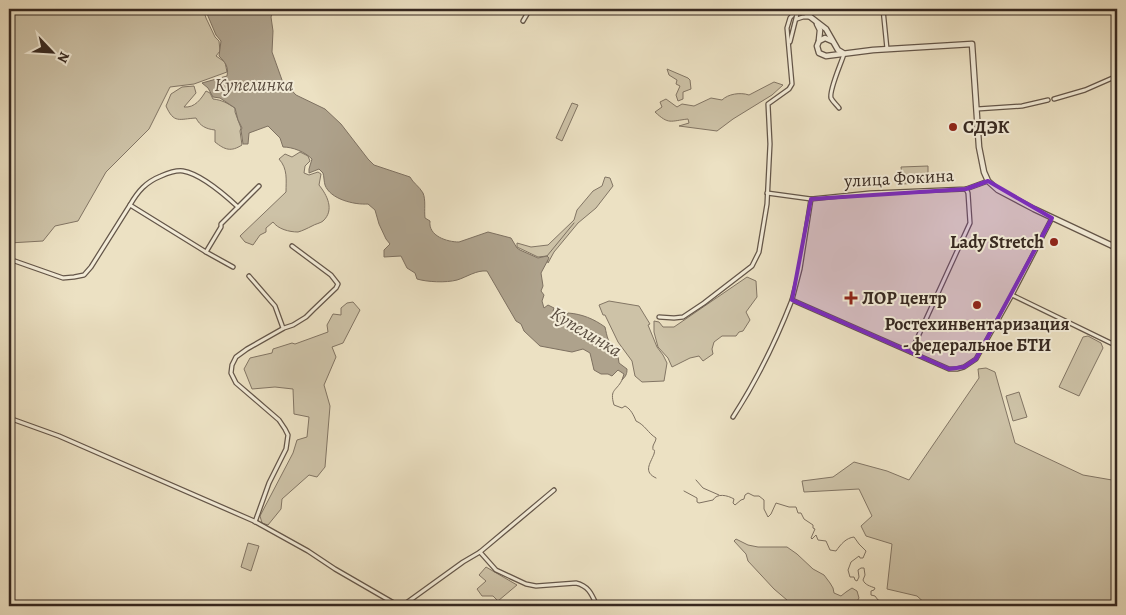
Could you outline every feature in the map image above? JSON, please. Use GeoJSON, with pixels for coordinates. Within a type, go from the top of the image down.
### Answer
{"type":"FeatureCollection","features":[{"type":"Feature","properties":{"kind":"street"},"geometry":{"type":"LineString","coordinates":[[523,21],[530,9]]}},
{"type":"Feature","properties":{"kind":"street"},"geometry":{"type":"LineString","coordinates":[[799,9],[826,29],[838,50],[844,53]]}},
{"type":"Feature","properties":{"kind":"street"},"geometry":{"type":"LineString","coordinates":[[790,45],[799,9]]}},
{"type":"Feature","properties":{"kind":"street"},"geometry":{"type":"LineString","coordinates":[[659,318],[682,317],[752,266],[759,252],[768,193],[770,144],[768,104],[789,89],[792,84],[788,24],[790,18],[799,9]]}},
{"type":"Feature","properties":{"kind":"street"},"geometry":{"type":"LineString","coordinates":[[883,9],[886,49]]}},
{"type":"Feature","properties":{"kind":"street"},"geometry":{"type":"LineString","coordinates":[[797,20],[809,17]]}},
{"type":"Feature","properties":{"kind":"street"},"geometry":{"type":"LineString","coordinates":[[815,20],[820,30],[817,51],[821,55],[829,56],[886,49],[972,44],[980,157],[988,181],[998,190],[1052,218],[1117,248]]}},
{"type":"Feature","properties":{"kind":"street"},"geometry":{"type":"LineString","coordinates":[[819,41],[826,38],[833,42]]}},
{"type":"Feature","properties":{"kind":"street"},"geometry":{"type":"LineString","coordinates":[[829,56],[834,49],[833,42]]}},
{"type":"Feature","properties":{"kind":"street"},"geometry":{"type":"LineString","coordinates":[[839,108],[831,98],[832,87],[844,53]]}},
{"type":"Feature","properties":{"kind":"street"},"geometry":{"type":"LineString","coordinates":[[1054,99],[1085,90],[1117,76]]}},
{"type":"Feature","properties":{"kind":"street"},"geometry":{"type":"LineString","coordinates":[[977,109],[1022,106],[1048,100]]}},
{"type":"Feature","properties":{"kind":"street"},"geometry":{"type":"LineString","coordinates":[[9,259],[63,278],[84,275],[92,267],[135,196],[145,185],[158,177],[174,172],[189,173],[212,185],[238,207]]}},
{"type":"Feature","properties":{"kind":"street","name":"улица Фокина"},"geometry":{"type":"LineString","coordinates":[[768,193],[811,199],[870,193],[966,188],[988,181]]}},
{"type":"Feature","properties":{"kind":"street"},"geometry":{"type":"LineString","coordinates":[[206,252],[221,224],[259,186]]}},
{"type":"Feature","properties":{"kind":"street"},"geometry":{"type":"LineString","coordinates":[[911,352],[970,223],[966,188]]}},
{"type":"Feature","properties":{"kind":"street"},"geometry":{"type":"LineString","coordinates":[[734,417],[758,375],[792,300],[800,269],[811,199]]}},
{"type":"Feature","properties":{"kind":"street"},"geometry":{"type":"LineString","coordinates":[[130,205],[233,267]]}},
{"type":"Feature","properties":{"kind":"street"},"geometry":{"type":"LineString","coordinates":[[792,300],[949,368],[964,367],[976,359],[1052,218]]}},
{"type":"Feature","properties":{"kind":"street"},"geometry":{"type":"LineString","coordinates":[[255,522],[269,484],[286,449],[288,435],[279,420],[236,383],[232,376],[231,368],[234,360],[240,354],[283,328],[293,325],[306,317],[338,284],[328,272],[324,271],[292,246]]}},
{"type":"Feature","properties":{"kind":"street"},"geometry":{"type":"LineString","coordinates":[[249,276],[275,306],[283,328]]}},
{"type":"Feature","properties":{"kind":"street"},"geometry":{"type":"LineString","coordinates":[[1012,295],[1117,346]]}},
{"type":"Feature","properties":{"kind":"street"},"geometry":{"type":"LineString","coordinates":[[9,418],[59,436],[255,522],[401,606],[480,552],[554,490]]}},
{"type":"Feature","properties":{"kind":"street"},"geometry":{"type":"LineString","coordinates":[[480,552],[496,570],[526,584],[536,586],[580,584],[588,589],[597,606]]}},
{"type":"Feature","properties":{"kind":"highlighted area"},"geometry":{"type":"Polygon","coordinates":[[[988,181],[1052,218],[976,359],[964,367],[949,369],[792,300],[811,199],[966,189],[988,181]]]}},
{"type":"Feature","properties":{"kind":"shaded area"},"geometry":{"type":"Polygon","coordinates":[[[9,9],[203,9],[215,37],[219,41],[220,51],[216,56],[225,62],[227,72],[194,84],[170,87],[149,129],[106,172],[78,221],[55,226],[43,241],[9,243],[9,9]]]}},
{"type":"Feature","properties":{"kind":"shaded area"},"geometry":{"type":"Polygon","coordinates":[[[667,69],[690,80],[691,89],[683,92],[683,99],[678,101],[676,95],[680,86],[676,84],[677,80],[669,75],[667,69]]]}},
{"type":"Feature","properties":{"kind":"shaded area"},"geometry":{"type":"Polygon","coordinates":[[[774,82],[783,85],[772,95],[717,131],[679,126],[689,123],[688,119],[670,121],[655,112],[662,107],[660,102],[666,99],[677,107],[682,104],[694,106],[711,98],[722,100],[734,94],[749,95],[774,82]]]}},
{"type":"Feature","properties":{"kind":"shaded area"},"geometry":{"type":"Polygon","coordinates":[[[194,86],[196,93],[184,107],[191,106],[200,100],[206,91],[210,93],[213,99],[235,108],[241,128],[242,145],[235,149],[222,147],[215,142],[215,130],[204,127],[196,118],[178,119],[172,116],[166,106],[171,94],[182,87],[194,86]]]}},
{"type":"Feature","properties":{"kind":"shaded area"},"geometry":{"type":"Polygon","coordinates":[[[572,103],[578,105],[562,141],[556,138],[572,103]]]}},
{"type":"Feature","properties":{"kind":"shaded area"},"geometry":{"type":"Polygon","coordinates":[[[300,152],[308,156],[310,161],[305,166],[304,173],[309,175],[318,172],[321,174],[319,185],[325,193],[329,207],[327,217],[322,222],[298,232],[284,230],[273,222],[253,245],[245,242],[240,236],[286,192],[285,171],[279,159],[285,154],[292,157],[300,152]]]}},
{"type":"Feature","properties":{"kind":"shaded area"},"geometry":{"type":"Polygon","coordinates":[[[928,166],[928,182],[903,184],[901,167],[928,166]]]}},
{"type":"Feature","properties":{"kind":"shaded area"},"geometry":{"type":"Polygon","coordinates":[[[605,177],[610,178],[613,186],[596,208],[578,223],[554,252],[548,263],[547,256],[538,257],[517,247],[517,243],[531,247],[548,245],[574,220],[577,210],[593,191],[602,186],[605,177]]]}},
{"type":"Feature","properties":{"kind":"shaded area"},"geometry":{"type":"Polygon","coordinates":[[[747,277],[756,281],[757,297],[746,312],[750,320],[743,331],[739,332],[736,336],[722,336],[714,342],[713,354],[703,361],[699,356],[690,358],[672,367],[668,358],[658,347],[654,332],[654,321],[659,322],[663,327],[674,327],[747,277]]]}},
{"type":"Feature","properties":{"kind":"shaded area"},"geometry":{"type":"Polygon","coordinates":[[[609,301],[639,306],[650,324],[648,325],[657,347],[667,363],[664,381],[642,382],[635,376],[632,361],[618,342],[599,305],[609,301]]]}},
{"type":"Feature","properties":{"kind":"shaded area"},"geometry":{"type":"Polygon","coordinates":[[[353,302],[360,310],[343,343],[332,347],[336,357],[324,385],[330,406],[325,467],[317,477],[309,475],[282,499],[281,509],[268,525],[262,523],[260,516],[293,453],[297,440],[307,437],[309,417],[294,414],[293,389],[275,387],[252,389],[244,369],[250,358],[272,353],[273,349],[292,343],[295,344],[328,332],[327,325],[333,314],[341,315],[341,308],[347,303],[353,302]]]}},
{"type":"Feature","properties":{"kind":"shaded area"},"geometry":{"type":"Polygon","coordinates":[[[1088,336],[1101,343],[1103,348],[1079,396],[1059,387],[1083,337],[1088,336]]]}},
{"type":"Feature","properties":{"kind":"shaded area"},"geometry":{"type":"Polygon","coordinates":[[[986,368],[995,372],[1015,443],[1083,475],[1112,480],[1117,470],[1117,606],[928,606],[917,596],[887,589],[892,544],[866,536],[861,526],[872,516],[859,489],[804,492],[802,481],[833,477],[854,462],[887,471],[909,480],[979,378],[978,369],[986,368]]]}},
{"type":"Feature","properties":{"kind":"shaded area"},"geometry":{"type":"Polygon","coordinates":[[[1019,392],[1027,417],[1013,421],[1006,396],[1019,392]]]}},
{"type":"Feature","properties":{"kind":"shaded area"},"geometry":{"type":"Polygon","coordinates":[[[736,539],[748,545],[758,547],[787,547],[813,569],[824,575],[833,588],[834,593],[841,596],[852,588],[857,591],[859,598],[854,606],[794,606],[774,589],[748,561],[746,554],[734,541],[736,539]]]}},
{"type":"Feature","properties":{"kind":"shaded area"},"geometry":{"type":"Polygon","coordinates":[[[248,543],[259,546],[251,571],[241,567],[248,543]]]}},
{"type":"Feature","properties":{"kind":"shaded area"},"geometry":{"type":"Polygon","coordinates":[[[486,567],[517,585],[498,601],[493,596],[482,596],[477,589],[486,581],[479,575],[486,567]]]}},
{"type":"Feature","properties":{"kind":"water","name":"Купелинка"},"geometry":{"type":"Polygon","coordinates":[[[205,9],[274,9],[271,17],[273,31],[272,52],[282,80],[296,95],[325,109],[341,124],[374,165],[410,177],[423,193],[425,218],[430,221],[432,231],[439,237],[459,242],[488,232],[511,238],[517,248],[538,258],[547,256],[549,258],[541,273],[543,286],[541,291],[544,295],[542,301],[544,308],[548,305],[554,308],[553,311],[566,316],[568,313],[583,316],[605,327],[610,343],[617,349],[619,363],[627,369],[623,379],[624,374],[618,370],[612,376],[601,374],[594,370],[590,353],[583,349],[572,352],[540,346],[524,331],[521,324],[516,321],[487,271],[453,281],[426,281],[417,279],[415,273],[407,268],[401,256],[384,257],[384,250],[390,244],[379,224],[375,210],[368,204],[350,202],[332,194],[325,185],[323,173],[319,169],[309,173],[312,159],[299,150],[283,147],[280,138],[268,126],[249,133],[248,144],[243,144],[242,128],[235,108],[220,98],[213,97],[208,88],[202,83],[227,76],[226,65],[219,56],[221,41],[216,35],[205,9]]]}},
{"type":"Feature","properties":{"kind":"waterway"},"geometry":{"type":"LineString","coordinates":[[547,256],[574,223]]}},
{"type":"Feature","properties":{"kind":"waterway","name":"Купелинка"},"geometry":{"type":"LineString","coordinates":[[623,378],[613,393],[614,405],[622,408],[627,407],[636,421],[656,438],[653,446],[654,454],[649,464],[650,473],[656,478]]}},
{"type":"Feature","properties":{"kind":"waterway"},"geometry":{"type":"LineString","coordinates":[[696,480],[703,488],[719,495]]}},
{"type":"Feature","properties":{"kind":"waterway","name":"Купелинка"},"geometry":{"type":"LineString","coordinates":[[684,491],[697,498],[699,503],[713,500],[717,496],[722,495],[734,499],[733,503],[735,505],[744,499],[748,493],[759,496],[764,500],[764,509],[768,517],[776,503],[796,507],[798,513],[801,513],[804,519],[813,525],[815,529],[811,538],[816,535],[818,540],[826,541],[830,550],[836,551],[844,542],[854,537],[866,551],[863,558],[859,556],[851,562],[848,570],[850,577],[854,577],[857,581],[859,577],[858,570],[864,568],[864,582],[875,588],[871,591],[871,595],[875,596],[878,600],[888,603],[886,606]]}},
{"type":"Feature","properties":{"kind":"place","name":"СДЭК"},"geometry":{"type":"Point","coordinates":[953,127]}},
{"type":"Feature","properties":{"kind":"place","name":"Lady Stretch"},"geometry":{"type":"Point","coordinates":[1054,242]}},
{"type":"Feature","properties":{"kind":"place","name":"ЛОР центр"},"geometry":{"type":"Point","coordinates":[851,298]}},
{"type":"Feature","properties":{"kind":"place","name":"Ростехинвентаризация - федеральное БТИ"},"geometry":{"type":"Point","coordinates":[977,305]}}]}
